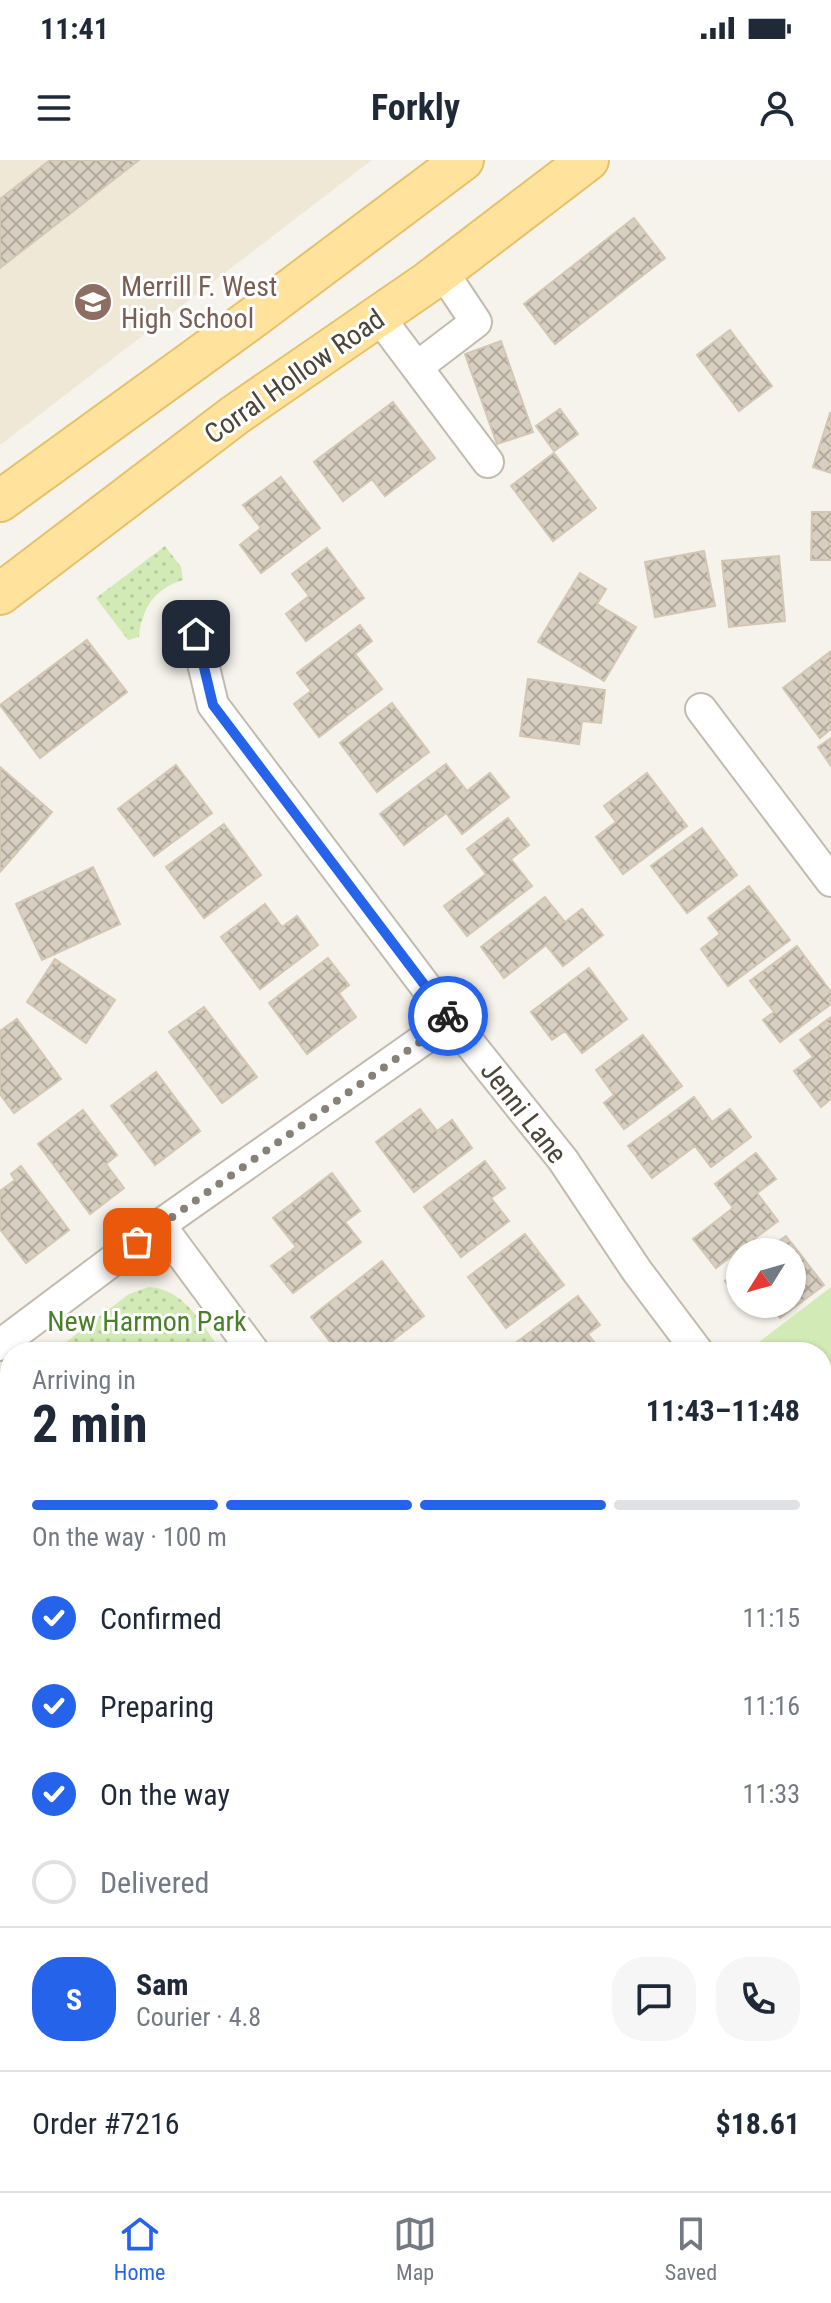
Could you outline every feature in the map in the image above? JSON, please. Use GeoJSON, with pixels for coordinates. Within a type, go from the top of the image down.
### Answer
{"type":"FeatureCollection","features":[{"type":"Feature","properties":{"kind":"main road"},"geometry":{"type":"LineString","coordinates":[[0,501],[463,160]]}},
{"type":"Feature","properties":{"kind":"main road","name":"Corral Hollow Road"},"geometry":{"type":"LineString","coordinates":[[0,594],[235,415],[379,317],[588,160]]}},
{"type":"Feature","properties":{"kind":"street"},"geometry":{"type":"LineString","coordinates":[[417,367],[476,322],[442,271]]}},
{"type":"Feature","properties":{"kind":"street"},"geometry":{"type":"LineString","coordinates":[[379,317],[488,462]]}},
{"type":"Feature","properties":{"kind":"street","name":"Jenni Lane"},"geometry":{"type":"LineString","coordinates":[[196,634],[213,705],[451,1020],[563,1160],[637,1271],[690,1342]]}},
{"type":"Feature","properties":{"kind":"street"},"geometry":{"type":"LineString","coordinates":[[701,709],[831,881]]}},
{"type":"Feature","properties":{"kind":"street"},"geometry":{"type":"LineString","coordinates":[[4,1342],[160,1225],[451,1020]]}},
{"type":"Feature","properties":{"kind":"street"},"geometry":{"type":"LineString","coordinates":[[160,1225],[247,1342]]}},
{"type":"Feature","properties":{"kind":"shaded area","name":"Merrill F. West High School"},"geometry":{"type":"Polygon","coordinates":[[[0,160],[372,160],[0,445],[0,160]]]}},
{"type":"Feature","properties":{"kind":"green space"},"geometry":{"type":"Polygon","coordinates":[[[165,546],[181,567],[183,580],[157,594],[143,617],[139,637],[128,640],[96,598],[165,546]]]}},
{"type":"Feature","properties":{"kind":"green space","name":"New Harmon Park"},"geometry":{"type":"Polygon","coordinates":[[[149,1287],[173,1294],[192,1310],[215,1342],[66,1342],[129,1294],[149,1287]]]}},
{"type":"Feature","properties":{"kind":"green space"},"geometry":{"type":"Polygon","coordinates":[[[831,1287],[831,1342],[759,1342],[790,1318],[806,1318],[806,1306],[831,1287]]]}},
{"type":"Feature","properties":{"kind":"building"},"geometry":{"type":"Polygon","coordinates":[[[50,160],[139,160],[0,268],[0,199],[50,160]]]}},
{"type":"Feature","properties":{"kind":"building"},"geometry":{"type":"Polygon","coordinates":[[[634,218],[665,258],[555,344],[524,304],[634,218]]]}},
{"type":"Feature","properties":{"kind":"building"},"geometry":{"type":"Polygon","coordinates":[[[730,330],[772,386],[739,411],[697,355],[730,330]]]}},
{"type":"Feature","properties":{"kind":"building"},"geometry":{"type":"Polygon","coordinates":[[[501,341],[533,432],[497,444],[465,354],[501,341]]]}},
{"type":"Feature","properties":{"kind":"building"},"geometry":{"type":"Polygon","coordinates":[[[393,402],[435,458],[385,496],[372,479],[343,501],[314,462],[393,402]]]}},
{"type":"Feature","properties":{"kind":"building"},"geometry":{"type":"Polygon","coordinates":[[[560,409],[578,434],[554,451],[536,426],[560,409]]]}},
{"type":"Feature","properties":{"kind":"building"},"geometry":{"type":"Polygon","coordinates":[[[831,414],[831,473],[813,467],[831,414]]]}},
{"type":"Feature","properties":{"kind":"building"},"geometry":{"type":"Polygon","coordinates":[[[554,453],[596,508],[553,541],[511,486],[554,453]]]}},
{"type":"Feature","properties":{"kind":"building"},"geometry":{"type":"Polygon","coordinates":[[[281,477],[320,528],[261,573],[240,545],[261,528],[243,505],[281,477]]]}},
{"type":"Feature","properties":{"kind":"building"},"geometry":{"type":"Polygon","coordinates":[[[812,512],[831,512],[831,560],[811,560],[812,512]]]}},
{"type":"Feature","properties":{"kind":"building"},"geometry":{"type":"Polygon","coordinates":[[[327,548],[364,598],[306,641],[286,614],[309,596],[292,574],[327,548]]]}},
{"type":"Feature","properties":{"kind":"building"},"geometry":{"type":"Polygon","coordinates":[[[704,551],[715,606],[655,617],[645,562],[704,551]]]}},
{"type":"Feature","properties":{"kind":"building"},"geometry":{"type":"Polygon","coordinates":[[[779,556],[785,621],[729,627],[722,561],[779,556]]]}},
{"type":"Feature","properties":{"kind":"building"},"geometry":{"type":"Polygon","coordinates":[[[580,573],[606,589],[597,604],[636,627],[604,681],[538,642],[580,573]]]}},
{"type":"Feature","properties":{"kind":"building"},"geometry":{"type":"Polygon","coordinates":[[[360,625],[372,641],[355,654],[382,689],[319,737],[294,704],[311,691],[297,673],[360,625]]]}},
{"type":"Feature","properties":{"kind":"building"},"geometry":{"type":"Polygon","coordinates":[[[87,640],[127,692],[40,758],[0,705],[87,640]]]}},
{"type":"Feature","properties":{"kind":"building"},"geometry":{"type":"Polygon","coordinates":[[[831,651],[831,729],[820,738],[783,688],[831,651]]]}},
{"type":"Feature","properties":{"kind":"building"},"geometry":{"type":"Polygon","coordinates":[[[528,679],[605,690],[601,723],[582,721],[579,744],[520,736],[528,679]]]}},
{"type":"Feature","properties":{"kind":"building"},"geometry":{"type":"Polygon","coordinates":[[[392,703],[429,752],[377,792],[340,743],[392,703]]]}},
{"type":"Feature","properties":{"kind":"building"},"geometry":{"type":"Polygon","coordinates":[[[831,738],[831,766],[818,747],[831,738]]]}},
{"type":"Feature","properties":{"kind":"building"},"geometry":{"type":"Polygon","coordinates":[[[446,764],[467,791],[490,773],[509,797],[462,834],[446,813],[404,845],[380,814],[446,764]]]}},
{"type":"Feature","properties":{"kind":"building"},"geometry":{"type":"Polygon","coordinates":[[[176,765],[212,813],[154,856],[118,809],[176,765]]]}},
{"type":"Feature","properties":{"kind":"building"},"geometry":{"type":"Polygon","coordinates":[[[0,767],[52,812],[0,872],[0,767]]]}},
{"type":"Feature","properties":{"kind":"building"},"geometry":{"type":"Polygon","coordinates":[[[647,773],[687,826],[623,874],[596,837],[616,822],[604,806],[647,773]]]}},
{"type":"Feature","properties":{"kind":"building"},"geometry":{"type":"Polygon","coordinates":[[[508,818],[529,845],[511,859],[532,886],[467,936],[444,906],[486,874],[467,849],[508,818]]]}},
{"type":"Feature","properties":{"kind":"building"},"geometry":{"type":"Polygon","coordinates":[[[224,824],[261,875],[204,918],[166,867],[224,824]]]}},
{"type":"Feature","properties":{"kind":"building"},"geometry":{"type":"Polygon","coordinates":[[[702,828],[737,875],[687,913],[651,866],[702,828]]]}},
{"type":"Feature","properties":{"kind":"building"},"geometry":{"type":"Polygon","coordinates":[[[93,867],[120,924],[42,960],[16,904],[93,867]]]}},
{"type":"Feature","properties":{"kind":"building"},"geometry":{"type":"Polygon","coordinates":[[[749,886],[790,940],[728,986],[701,949],[720,934],[708,918],[749,886]]]}},
{"type":"Feature","properties":{"kind":"building"},"geometry":{"type":"Polygon","coordinates":[[[545,897],[565,922],[582,909],[603,935],[563,966],[546,945],[504,978],[481,947],[545,897]]]}},
{"type":"Feature","properties":{"kind":"building"},"geometry":{"type":"Polygon","coordinates":[[[265,904],[282,927],[297,916],[318,945],[260,989],[221,937],[265,904]]]}},
{"type":"Feature","properties":{"kind":"building"},"geometry":{"type":"Polygon","coordinates":[[[797,946],[831,992],[831,1004],[780,1042],[763,1020],[774,1012],[750,981],[797,946]]]}},
{"type":"Feature","properties":{"kind":"building"},"geometry":{"type":"Polygon","coordinates":[[[328,958],[349,985],[339,993],[356,1017],[307,1054],[269,1003],[328,958]]]}},
{"type":"Feature","properties":{"kind":"building"},"geometry":{"type":"Polygon","coordinates":[[[55,959],[115,1000],[86,1043],[27,1002],[55,959]]]}},
{"type":"Feature","properties":{"kind":"building"},"geometry":{"type":"Polygon","coordinates":[[[589,968],[627,1019],[582,1053],[565,1031],[552,1040],[531,1012],[589,968]]]}},
{"type":"Feature","properties":{"kind":"building"},"geometry":{"type":"Polygon","coordinates":[[[204,1007],[257,1077],[222,1103],[169,1032],[204,1007]]]}},
{"type":"Feature","properties":{"kind":"building"},"geometry":{"type":"Polygon","coordinates":[[[831,1017],[831,1099],[821,1107],[794,1071],[813,1057],[800,1040],[831,1017]]]}},
{"type":"Feature","properties":{"kind":"building"},"geometry":{"type":"Polygon","coordinates":[[[17,1019],[61,1079],[14,1113],[0,1094],[0,1031],[17,1019]]]}},
{"type":"Feature","properties":{"kind":"building"},"geometry":{"type":"Polygon","coordinates":[[[643,1035],[682,1086],[624,1129],[604,1103],[614,1095],[596,1070],[643,1035]]]}},
{"type":"Feature","properties":{"kind":"building"},"geometry":{"type":"Polygon","coordinates":[[[156,1072],[200,1131],[155,1165],[111,1106],[156,1072]]]}},
{"type":"Feature","properties":{"kind":"building"},"geometry":{"type":"Polygon","coordinates":[[[694,1097],[712,1122],[730,1109],[751,1137],[711,1167],[695,1146],[652,1178],[628,1146],[694,1097]]]}},
{"type":"Feature","properties":{"kind":"building"},"geometry":{"type":"Polygon","coordinates":[[[420,1109],[437,1131],[452,1120],[472,1148],[414,1192],[376,1142],[420,1109]]]}},
{"type":"Feature","properties":{"kind":"building"},"geometry":{"type":"Polygon","coordinates":[[[83,1110],[117,1155],[106,1164],[124,1188],[90,1214],[38,1144],[83,1110]]]}},
{"type":"Feature","properties":{"kind":"building"},"geometry":{"type":"Polygon","coordinates":[[[756,1153],[776,1179],[757,1193],[778,1221],[756,1238],[726,1238],[726,1260],[716,1268],[693,1239],[733,1208],[715,1184],[756,1153]]]}},
{"type":"Feature","properties":{"kind":"building"},"geometry":{"type":"Polygon","coordinates":[[[485,1161],[505,1188],[491,1198],[509,1221],[461,1257],[424,1207],[485,1161]]]}},
{"type":"Feature","properties":{"kind":"building"},"geometry":{"type":"Polygon","coordinates":[[[21,1166],[69,1230],[26,1263],[0,1229],[0,1191],[15,1180],[11,1174],[21,1166]]]}},
{"type":"Feature","properties":{"kind":"building"},"geometry":{"type":"Polygon","coordinates":[[[332,1173],[360,1211],[345,1222],[361,1242],[293,1293],[271,1266],[296,1247],[273,1218],[332,1173]]]}},
{"type":"Feature","properties":{"kind":"building"},"geometry":{"type":"Polygon","coordinates":[[[525,1234],[564,1285],[506,1328],[468,1277],[525,1234]]]}},
{"type":"Feature","properties":{"kind":"building"},"geometry":{"type":"Polygon","coordinates":[[[382,1261],[424,1316],[391,1342],[330,1342],[311,1317],[382,1261]]]}},
{"type":"Feature","properties":{"kind":"building"},"geometry":{"type":"Polygon","coordinates":[[[806,1262],[824,1285],[806,1298],[806,1262]]]}},
{"type":"Feature","properties":{"kind":"building"},"geometry":{"type":"Polygon","coordinates":[[[578,1296],[600,1325],[588,1334],[594,1342],[517,1342],[578,1296]]]}},
{"type":"Feature","properties":{"kind":"way so far"},"geometry":{"type":"LineString","coordinates":[[137,1242],[451,1020],[448,1016]]}},
{"type":"Feature","properties":{"kind":"place","name":"Merrill F. West High School"},"geometry":{"type":"Point","coordinates":[93,302]}},
{"type":"Feature","properties":{"kind":"route"},"geometry":{"type":"LineString","coordinates":[[196,634],[213,705],[448,1016]]}}]}
